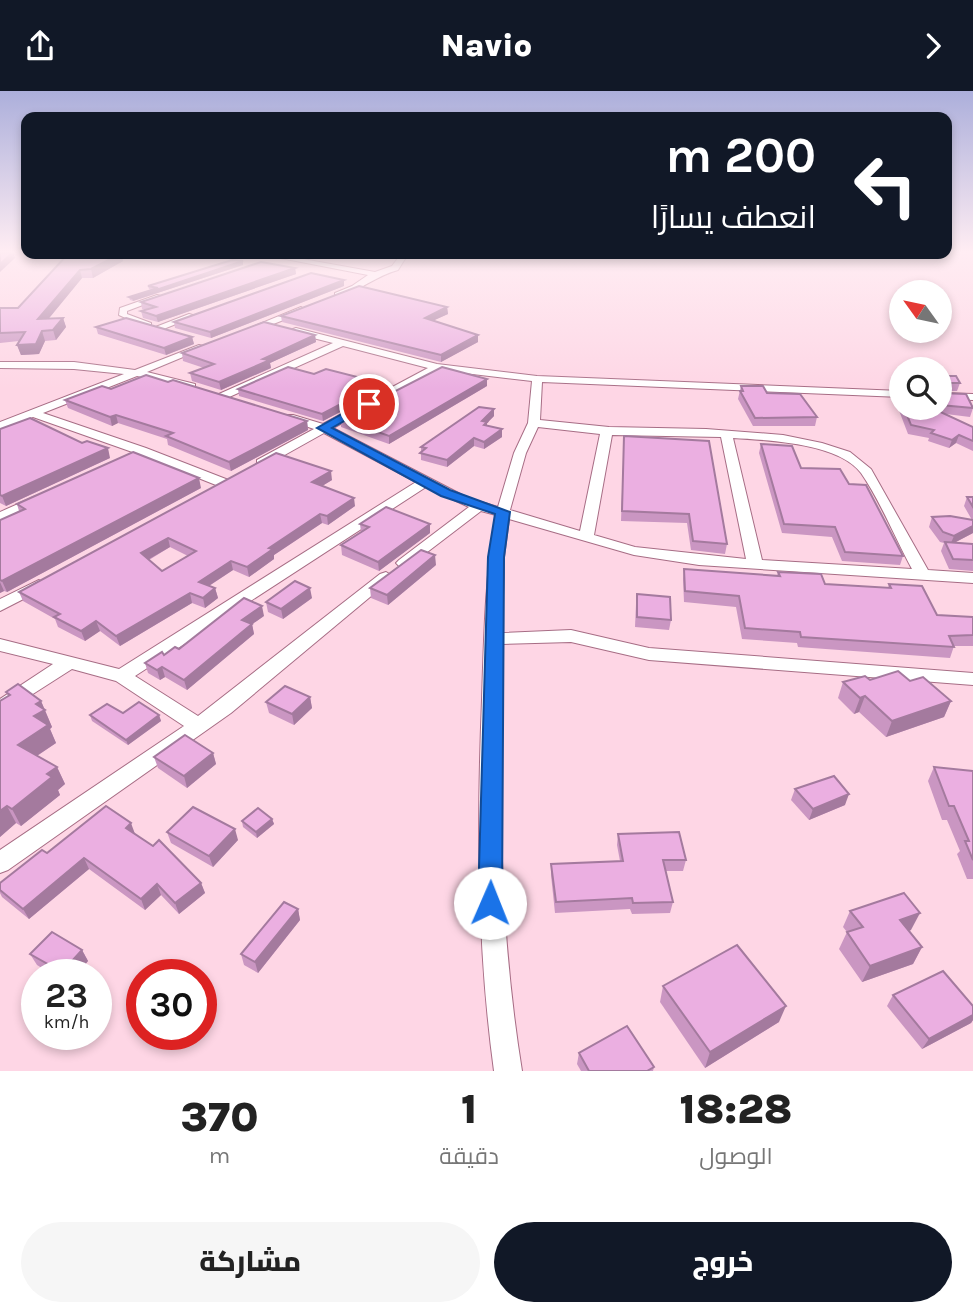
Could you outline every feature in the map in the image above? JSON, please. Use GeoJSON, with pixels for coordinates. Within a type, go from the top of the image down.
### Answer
{"type":"FeatureCollection","features":[{"type":"Feature","properties":{"kind":"street"},"geometry":{"type":"LineString","coordinates":[[157,298],[123,310],[123,315],[171,332]]}},
{"type":"Feature","properties":{"kind":"street"},"geometry":{"type":"LineString","coordinates":[[233,336],[317,304]]}},
{"type":"Feature","properties":{"kind":"street"},"geometry":{"type":"LineString","coordinates":[[158,328],[196,315]]}},
{"type":"Feature","properties":{"kind":"street"},"geometry":{"type":"LineString","coordinates":[[267,324],[437,367],[537,379],[889,394]]}},
{"type":"Feature","properties":{"kind":"street"},"geometry":{"type":"LineString","coordinates":[[0,426],[211,344],[198,340]]}},
{"type":"Feature","properties":{"kind":"street"},"geometry":{"type":"LineString","coordinates":[[211,392],[342,342]]}},
{"type":"Feature","properties":{"kind":"street"},"geometry":{"type":"LineString","coordinates":[[0,365],[62,364],[139,371],[248,404]]}},
{"type":"Feature","properties":{"kind":"street"},"geometry":{"type":"LineString","coordinates":[[32,413],[231,481],[437,367]]}},
{"type":"Feature","properties":{"kind":"street"},"geometry":{"type":"LineString","coordinates":[[508,1071],[498,1013],[490,903],[496,557],[503,512],[520,453],[534,423],[537,379]]}},
{"type":"Feature","properties":{"kind":"street"},"geometry":{"type":"LineString","coordinates":[[952,396],[973,397]]}},
{"type":"Feature","properties":{"kind":"street"},"geometry":{"type":"LineString","coordinates":[[273,412],[323,428],[427,481],[445,493],[634,551],[699,560],[973,577]]}},
{"type":"Feature","properties":{"kind":"street"},"geometry":{"type":"LineString","coordinates":[[534,423],[607,431],[726,435],[801,441],[851,456],[865,469],[922,574]]}},
{"type":"Feature","properties":{"kind":"street"},"geometry":{"type":"LineString","coordinates":[[586,537],[607,431]]}},
{"type":"Feature","properties":{"kind":"street"},"geometry":{"type":"LineString","coordinates":[[726,435],[755,564]]}},
{"type":"Feature","properties":{"kind":"street"},"geometry":{"type":"LineString","coordinates":[[119,462],[142,450]]}},
{"type":"Feature","properties":{"kind":"street"},"geometry":{"type":"LineString","coordinates":[[122,675],[427,481]]}},
{"type":"Feature","properties":{"kind":"street"},"geometry":{"type":"LineString","coordinates":[[0,517],[47,495]]}},
{"type":"Feature","properties":{"kind":"street"},"geometry":{"type":"LineString","coordinates":[[0,863],[224,708],[355,600],[480,505]]}},
{"type":"Feature","properties":{"kind":"street"},"geometry":{"type":"LineString","coordinates":[[0,606],[47,580]]}},
{"type":"Feature","properties":{"kind":"street"},"geometry":{"type":"LineString","coordinates":[[494,639],[571,636],[649,654],[973,680]]}},
{"type":"Feature","properties":{"kind":"street"},"geometry":{"type":"LineString","coordinates":[[0,645],[67,664],[122,675],[198,725]]}},
{"type":"Feature","properties":{"kind":"street"},"geometry":{"type":"LineString","coordinates":[[0,708],[67,664]]}},
{"type":"Feature","properties":{"kind":"building"},"geometry":{"type":"Polygon","coordinates":[[[28,298],[56,298],[38,319],[63,318],[53,330],[42,331],[36,344],[17,345],[25,332],[0,333],[0,308],[18,308],[28,298]]]}},
{"type":"Feature","properties":{"kind":"building"},"geometry":{"type":"Polygon","coordinates":[[[154,298],[209,298],[156,316],[141,311],[156,307],[141,302],[154,298]]]}},
{"type":"Feature","properties":{"kind":"building"},"geometry":{"type":"Polygon","coordinates":[[[242,298],[298,298],[210,332],[174,322],[242,298]]]}},
{"type":"Feature","properties":{"kind":"building"},"geometry":{"type":"Polygon","coordinates":[[[328,298],[408,298],[447,307],[425,318],[478,335],[441,355],[281,316],[328,298]]]}},
{"type":"Feature","properties":{"kind":"building"},"geometry":{"type":"Polygon","coordinates":[[[126,318],[192,337],[164,348],[96,327],[126,318]]]}},
{"type":"Feature","properties":{"kind":"building"},"geometry":{"type":"Polygon","coordinates":[[[264,322],[315,335],[263,359],[270,360],[219,382],[190,373],[214,364],[182,353],[264,322]]]}},
{"type":"Feature","properties":{"kind":"building"},"geometry":{"type":"Polygon","coordinates":[[[288,367],[314,374],[326,369],[381,383],[322,414],[238,389],[288,367]]]}},
{"type":"Feature","properties":{"kind":"building"},"geometry":{"type":"Polygon","coordinates":[[[442,367],[487,379],[389,436],[341,419],[442,367]]]}},
{"type":"Feature","properties":{"kind":"building"},"geometry":{"type":"Polygon","coordinates":[[[146,375],[168,382],[173,380],[307,421],[229,462],[166,436],[173,433],[116,415],[110,417],[65,400],[102,386],[111,389],[146,375]]]}},
{"type":"Feature","properties":{"kind":"building"},"geometry":{"type":"Polygon","coordinates":[[[952,376],[956,376],[960,383],[952,383],[952,376]]]}},
{"type":"Feature","properties":{"kind":"building"},"geometry":{"type":"Polygon","coordinates":[[[741,386],[763,386],[767,393],[800,394],[817,417],[755,418],[740,391],[743,391],[741,386]]]}},
{"type":"Feature","properties":{"kind":"building"},"geometry":{"type":"Polygon","coordinates":[[[952,393],[966,394],[973,408],[952,406],[952,393]]]}},
{"type":"Feature","properties":{"kind":"building"},"geometry":{"type":"Polygon","coordinates":[[[479,407],[494,409],[482,421],[487,422],[484,425],[502,429],[484,442],[474,438],[447,460],[420,453],[426,448],[421,447],[479,407]]]}},
{"type":"Feature","properties":{"kind":"building"},"geometry":{"type":"Polygon","coordinates":[[[952,417],[973,427],[973,441],[959,435],[952,440],[931,433],[934,430],[911,425],[909,420],[952,420],[952,417]]]}},
{"type":"Feature","properties":{"kind":"building"},"geometry":{"type":"Polygon","coordinates":[[[30,418],[82,443],[87,441],[108,448],[2,496],[0,429],[30,418]]]}},
{"type":"Feature","properties":{"kind":"building"},"geometry":{"type":"Polygon","coordinates":[[[624,436],[709,441],[727,544],[693,541],[689,514],[622,511],[624,436]]]}},
{"type":"Feature","properties":{"kind":"building"},"geometry":{"type":"Polygon","coordinates":[[[761,444],[792,446],[801,468],[840,469],[849,484],[866,485],[903,556],[845,552],[835,527],[784,524],[761,444]]]}},
{"type":"Feature","properties":{"kind":"building"},"geometry":{"type":"Polygon","coordinates":[[[133,452],[199,478],[0,580],[0,520],[25,509],[17,504],[133,452]]]}},
{"type":"Feature","properties":{"kind":"building"},"geometry":{"type":"Polygon","coordinates":[[[276,453],[331,471],[312,482],[354,498],[327,516],[320,514],[269,548],[273,549],[247,567],[231,561],[199,582],[215,588],[203,598],[190,593],[116,636],[96,621],[81,631],[54,617],[60,614],[19,592],[276,453]],[[168,538],[141,553],[162,571],[196,551],[168,538]]]}},
{"type":"Feature","properties":{"kind":"building"},"geometry":{"type":"Polygon","coordinates":[[[386,507],[430,524],[378,562],[341,545],[369,527],[360,524],[386,507]]]}},
{"type":"Feature","properties":{"kind":"building"},"geometry":{"type":"Polygon","coordinates":[[[950,516],[973,520],[973,526],[954,536],[943,532],[932,517],[950,516]]]}},
{"type":"Feature","properties":{"kind":"building"},"geometry":{"type":"Polygon","coordinates":[[[945,542],[973,544],[973,560],[953,559],[945,542]]]}},
{"type":"Feature","properties":{"kind":"building"},"geometry":{"type":"Polygon","coordinates":[[[421,550],[435,555],[387,595],[370,588],[421,550]]]}},
{"type":"Feature","properties":{"kind":"building"},"geometry":{"type":"Polygon","coordinates":[[[684,569],[780,576],[778,572],[821,574],[825,584],[891,588],[889,584],[922,586],[937,615],[973,617],[973,635],[949,636],[954,647],[801,637],[800,632],[745,628],[739,596],[685,591],[684,569]]]}},
{"type":"Feature","properties":{"kind":"building"},"geometry":{"type":"Polygon","coordinates":[[[295,581],[310,588],[281,609],[266,602],[295,581]]]}},
{"type":"Feature","properties":{"kind":"building"},"geometry":{"type":"Polygon","coordinates":[[[637,594],[670,597],[671,620],[637,617],[637,594]]]}},
{"type":"Feature","properties":{"kind":"building"},"geometry":{"type":"Polygon","coordinates":[[[244,598],[262,606],[242,620],[252,624],[184,680],[162,667],[157,670],[145,663],[162,652],[164,655],[175,647],[179,649],[244,598]]]}},
{"type":"Feature","properties":{"kind":"building"},"geometry":{"type":"Polygon","coordinates":[[[898,671],[910,681],[923,677],[951,701],[892,721],[865,696],[860,698],[843,682],[865,676],[870,680],[898,671]]]}},
{"type":"Feature","properties":{"kind":"building"},"geometry":{"type":"Polygon","coordinates":[[[18,684],[41,701],[36,704],[45,710],[34,716],[48,725],[18,745],[57,767],[47,774],[52,777],[12,809],[7,806],[0,811],[0,701],[10,695],[6,692],[18,684]]]}},
{"type":"Feature","properties":{"kind":"building"},"geometry":{"type":"Polygon","coordinates":[[[285,686],[310,697],[292,714],[266,702],[285,686]]]}},
{"type":"Feature","properties":{"kind":"building"},"geometry":{"type":"Polygon","coordinates":[[[139,702],[159,715],[126,740],[90,715],[107,704],[123,713],[139,702]]]}},
{"type":"Feature","properties":{"kind":"building"},"geometry":{"type":"Polygon","coordinates":[[[185,735],[213,753],[184,776],[154,757],[185,735]]]}},
{"type":"Feature","properties":{"kind":"building"},"geometry":{"type":"Polygon","coordinates":[[[934,767],[973,771],[973,860],[965,841],[969,841],[954,806],[949,806],[934,767]]]}},
{"type":"Feature","properties":{"kind":"building"},"geometry":{"type":"Polygon","coordinates":[[[834,776],[849,794],[813,809],[795,789],[834,776]]]}},
{"type":"Feature","properties":{"kind":"building"},"geometry":{"type":"Polygon","coordinates":[[[106,806],[131,823],[126,828],[153,846],[159,840],[201,883],[175,903],[157,884],[141,899],[84,858],[23,909],[0,890],[0,883],[42,850],[47,853],[106,806]]]}},
{"type":"Feature","properties":{"kind":"building"},"geometry":{"type":"Polygon","coordinates":[[[193,807],[235,829],[209,856],[167,832],[193,807]]]}},
{"type":"Feature","properties":{"kind":"building"},"geometry":{"type":"Polygon","coordinates":[[[258,808],[272,819],[256,832],[242,821],[258,808]]]}},
{"type":"Feature","properties":{"kind":"building"},"geometry":{"type":"Polygon","coordinates":[[[679,832],[686,860],[663,860],[673,902],[633,903],[632,898],[556,902],[551,864],[623,861],[618,834],[679,832]]]}},
{"type":"Feature","properties":{"kind":"building"},"geometry":{"type":"Polygon","coordinates":[[[904,893],[920,913],[900,920],[922,947],[870,966],[847,932],[863,927],[850,911],[904,893]]]}},
{"type":"Feature","properties":{"kind":"building"},"geometry":{"type":"Polygon","coordinates":[[[284,902],[298,909],[255,962],[241,954],[284,902]]]}},
{"type":"Feature","properties":{"kind":"building"},"geometry":{"type":"Polygon","coordinates":[[[52,932],[82,950],[74,959],[39,959],[30,954],[52,932]]]}},
{"type":"Feature","properties":{"kind":"building"},"geometry":{"type":"Polygon","coordinates":[[[737,945],[786,1006],[710,1052],[663,986],[737,945]]]}},
{"type":"Feature","properties":{"kind":"building"},"geometry":{"type":"Polygon","coordinates":[[[943,971],[973,1006],[973,1015],[929,1039],[893,995],[943,971]]]}},
{"type":"Feature","properties":{"kind":"building"},"geometry":{"type":"Polygon","coordinates":[[[627,1026],[654,1067],[647,1071],[589,1071],[579,1053],[627,1026]]]}},
{"type":"Feature","properties":{"kind":"route"},"geometry":{"type":"LineString","coordinates":[[369,404],[323,428],[427,481],[445,493],[503,512],[496,557],[490,903]]}}]}
